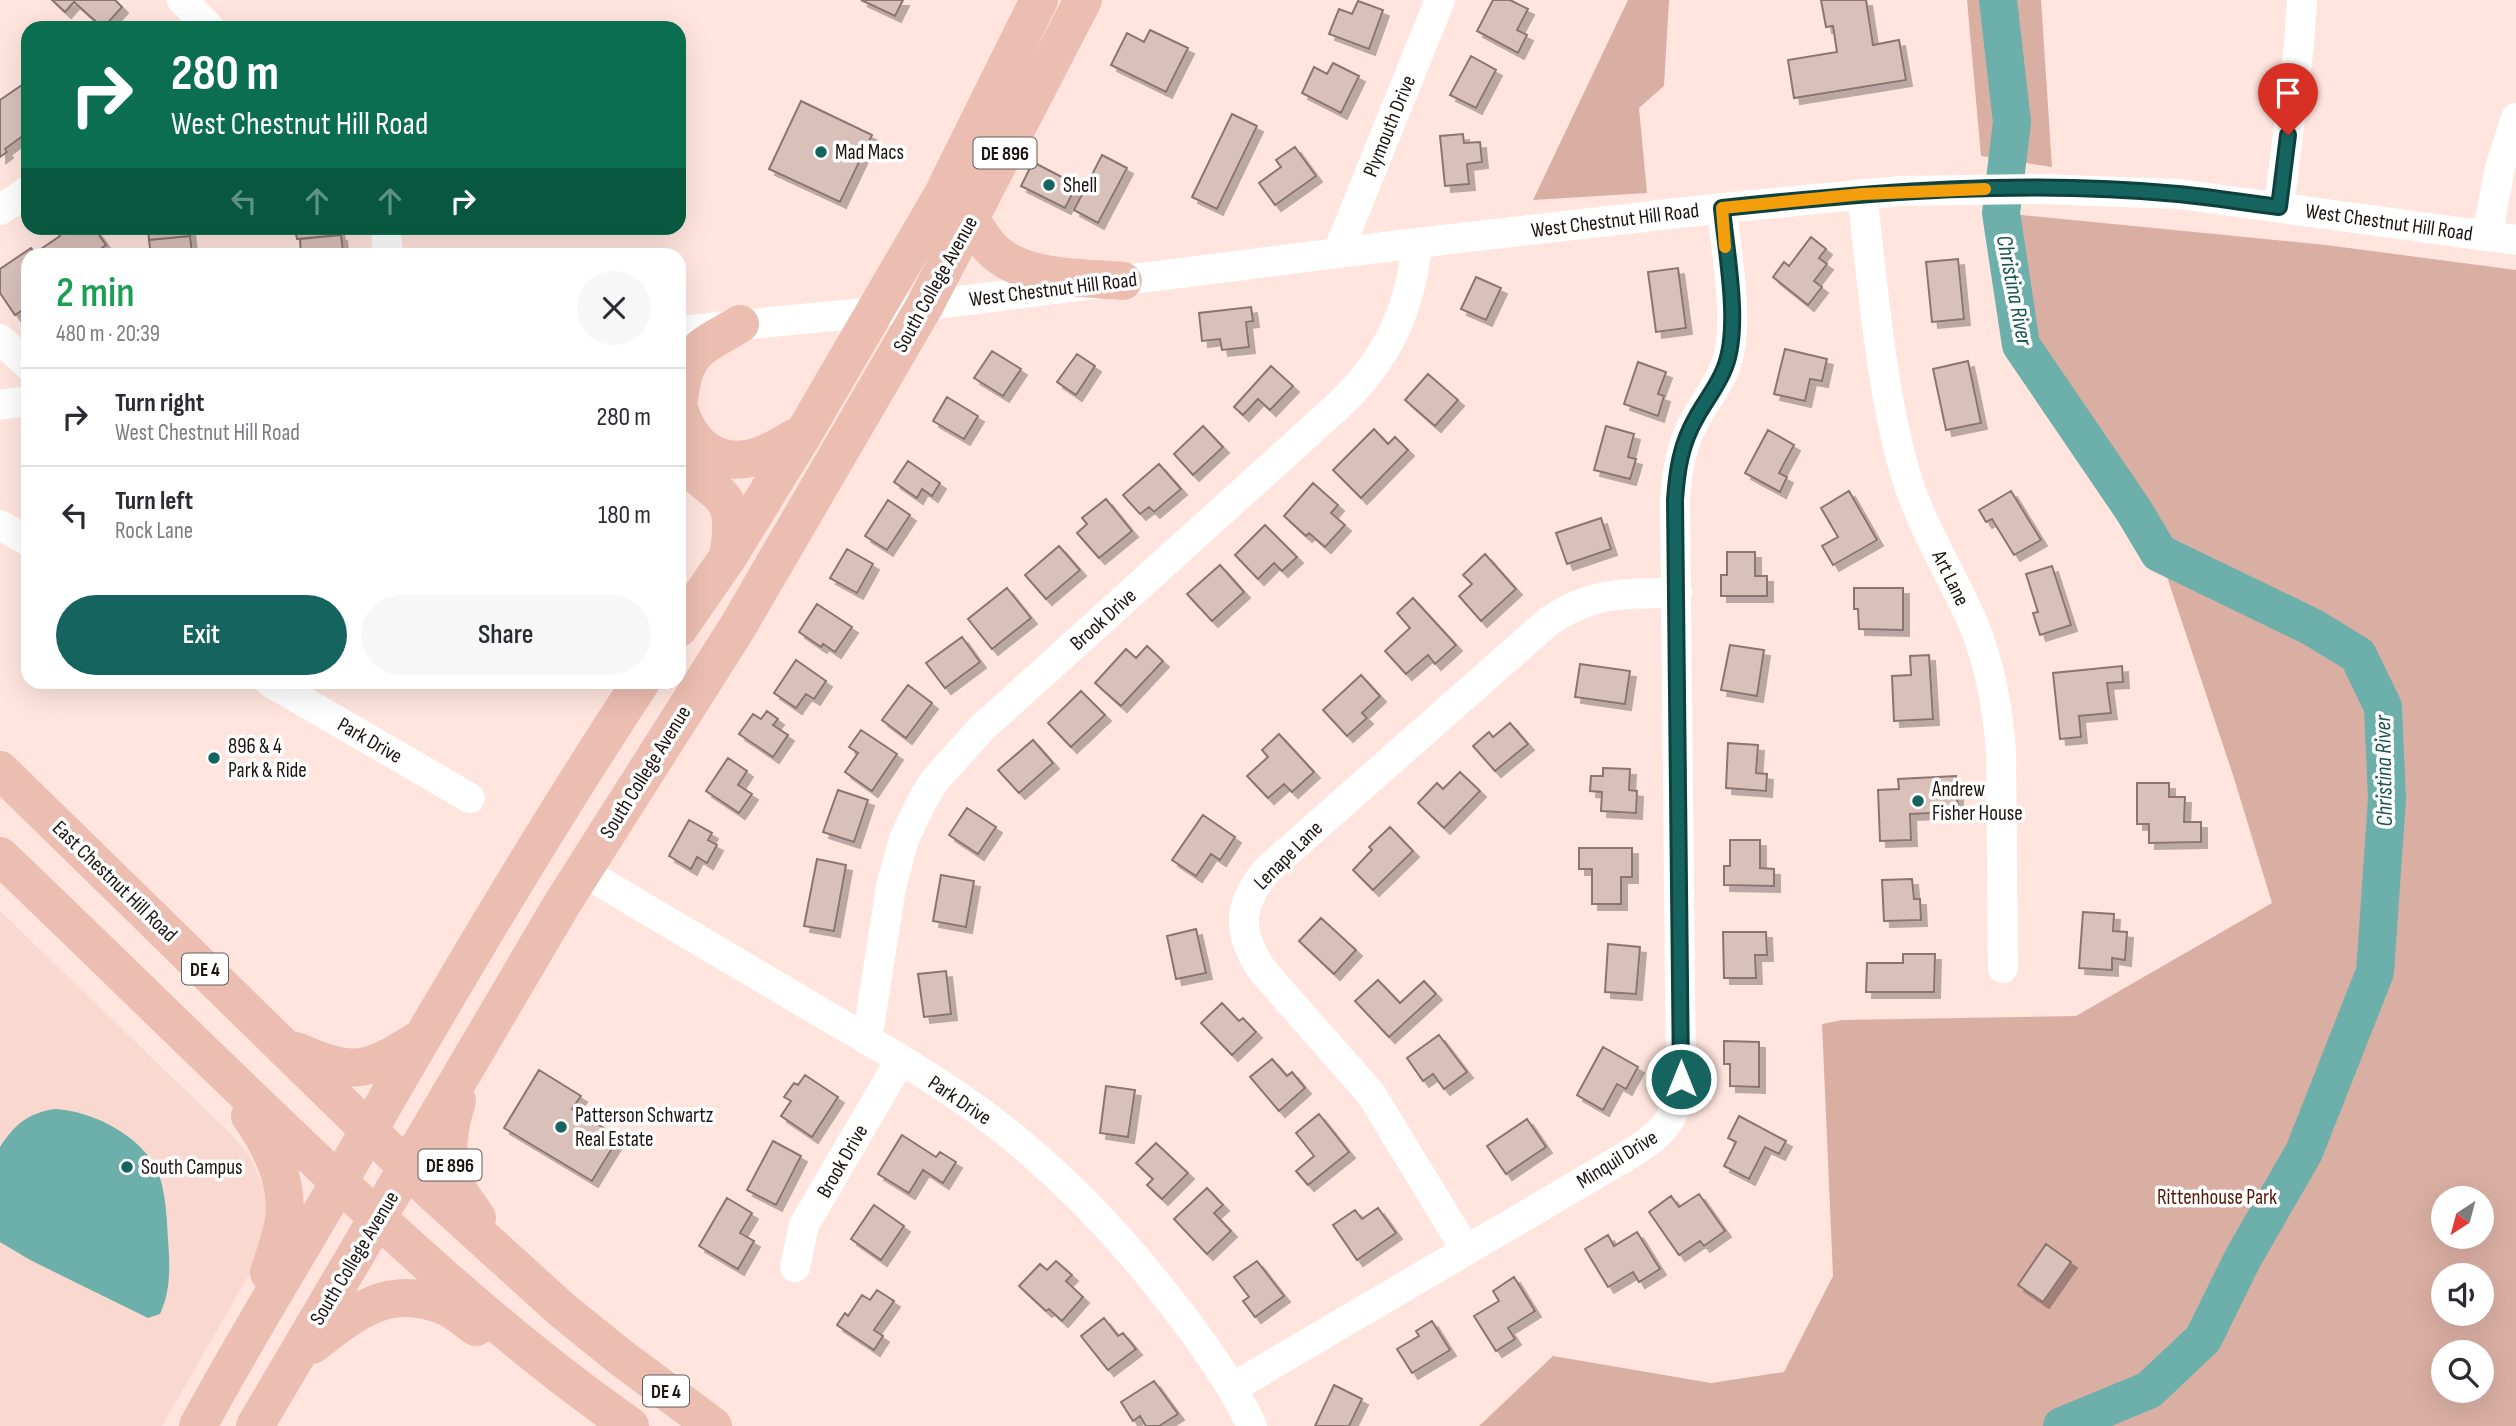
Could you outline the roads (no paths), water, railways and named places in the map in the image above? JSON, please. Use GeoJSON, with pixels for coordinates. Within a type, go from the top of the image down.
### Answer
{"type":"FeatureCollection","features":[{"type":"Feature","properties":{"kind":"main road","name":"South College Avenue"},"geometry":{"type":"LineString","coordinates":[[686,618],[728,557],[804,433],[943,194],[1039,0]]}},
{"type":"Feature","properties":{"kind":"main road","name":"South College Avenue"},"geometry":{"type":"LineString","coordinates":[[255,1426],[582,872],[737,628],[925,305],[1083,0]]}},
{"type":"Feature","properties":{"kind":"main road"},"geometry":{"type":"LineString","coordinates":[[970,220],[990,248],[1013,264],[1040,272],[1124,281]]}},
{"type":"Feature","properties":{"kind":"main road"},"geometry":{"type":"LineString","coordinates":[[686,368],[694,352],[740,324]]}},
{"type":"Feature","properties":{"kind":"main road"},"geometry":{"type":"LineString","coordinates":[[686,428],[695,442],[708,453],[746,459],[761,455],[804,433]]}},
{"type":"Feature","properties":{"kind":"main road"},"geometry":{"type":"LineString","coordinates":[[686,465],[724,498],[732,517],[728,557]]}},
{"type":"Feature","properties":{"kind":"main road"},"geometry":{"type":"LineString","coordinates":[[198,1426],[368,1129],[580,775],[636,689]]}},
{"type":"Feature","properties":{"kind":"main road","name":"East Chestnut Hill Road"},"geometry":{"type":"LineString","coordinates":[[0,770],[284,1045],[407,1169]]}},
{"type":"Feature","properties":{"kind":"main road","name":"DE 4"},"geometry":{"type":"LineString","coordinates":[[0,856],[339,1182],[435,1270],[583,1393],[630,1426]]}},
{"type":"Feature","properties":{"kind":"main road"},"geometry":{"type":"LineString","coordinates":[[284,1045],[327,1065],[349,1069],[370,1066],[390,1058],[423,1037]]}},
{"type":"Feature","properties":{"kind":"main road"},"geometry":{"type":"LineString","coordinates":[[203,1052],[267,1139],[278,1165],[284,1191],[284,1222],[254,1325]]}},
{"type":"Feature","properties":{"kind":"main road","name":"DE 896"},"geometry":{"type":"LineString","coordinates":[[472,1059],[448,1136],[450,1162],[454,1182],[505,1258]]}},
{"type":"Feature","properties":{"kind":"main road","name":"DE 4"},"geometry":{"type":"LineString","coordinates":[[407,1169],[591,1333],[713,1426]]}},
{"type":"Feature","properties":{"kind":"main road"},"geometry":{"type":"LineString","coordinates":[[294,1360],[358,1310],[398,1298],[422,1299],[446,1306],[507,1348],[583,1393]]}},
{"type":"Feature","properties":{"kind":"street"},"geometry":{"type":"LineString","coordinates":[[181,0],[204,21]]}},
{"type":"Feature","properties":{"kind":"street","name":"Plymouth Drive"},"geometry":{"type":"LineString","coordinates":[[1338,252],[1440,0]]}},
{"type":"Feature","properties":{"kind":"street"},"geometry":{"type":"LineString","coordinates":[[2279,207],[2302,0]]}},
{"type":"Feature","properties":{"kind":"street"},"geometry":{"type":"LineString","coordinates":[[2502,238],[2500,168],[2516,118]]}},
{"type":"Feature","properties":{"kind":"street","name":"West Chestnut Hill Road"},"geometry":{"type":"LineString","coordinates":[[686,330],[873,312],[1338,252],[1862,194],[2040,189],[2179,194],[2502,238]]}},
{"type":"Feature","properties":{"kind":"street","name":"Art Lane"},"geometry":{"type":"LineString","coordinates":[[1862,194],[1887,388],[1905,473],[1917,507],[1973,624],[1992,686],[2001,753],[2003,968]]}},
{"type":"Feature","properties":{"kind":"street"},"geometry":{"type":"LineString","coordinates":[[0,210],[21,196]]}},
{"type":"Feature","properties":{"kind":"street","name":"Minquil Drive"},"geometry":{"type":"LineString","coordinates":[[1232,1388],[1651,1141],[1673,1117],[1679,1098],[1681,1065],[1675,500],[1680,455],[1696,417],[1726,367],[1730,349],[1731,311],[1722,208]]}},
{"type":"Feature","properties":{"kind":"street","name":"Brook Drive"},"geometry":{"type":"LineString","coordinates":[[867,1040],[897,863],[913,818],[935,780],[982,728],[1338,406],[1368,375],[1399,322],[1411,282],[1417,243]]}},
{"type":"Feature","properties":{"kind":"street"},"geometry":{"type":"LineString","coordinates":[[0,339],[21,358]]}},
{"type":"Feature","properties":{"kind":"street"},"geometry":{"type":"LineString","coordinates":[[0,404],[21,402]]}},
{"type":"Feature","properties":{"kind":"street"},"geometry":{"type":"LineString","coordinates":[[0,524],[21,537]]}},
{"type":"Feature","properties":{"kind":"street","name":"Lenape Lane"},"geometry":{"type":"LineString","coordinates":[[1466,1250],[1371,1094],[1250,953],[1244,938],[1249,894],[1275,863],[1549,621],[1585,600],[1604,596],[1677,593]]}},
{"type":"Feature","properties":{"kind":"street","name":"Park Drive"},"geometry":{"type":"LineString","coordinates":[[283,689],[470,797]]}},
{"type":"Feature","properties":{"kind":"street","name":"Park Drive"},"geometry":{"type":"LineString","coordinates":[[582,872],[900,1060],[993,1122],[1038,1159],[1108,1227],[1166,1295],[1232,1388],[1252,1426]]}},
{"type":"Feature","properties":{"kind":"street","name":"Brook Drive"},"geometry":{"type":"LineString","coordinates":[[794,1267],[804,1226],[900,1060]]}},
{"type":"Feature","properties":{"kind":"water"},"geometry":{"type":"Polygon","coordinates":[[[55,1109],[86,1115],[118,1130],[133,1140],[155,1166],[164,1195],[169,1259],[168,1287],[160,1314],[148,1318],[30,1260],[0,1242],[0,1147],[23,1121],[37,1113],[55,1109]]]}},
{"type":"Feature","properties":{"kind":"waterway","name":"Christina River"},"geometry":{"type":"LineString","coordinates":[[1998,0],[2012,122],[2001,213],[2021,345],[2134,511],[2159,553],[2312,627],[2358,655],[2383,707],[2387,799],[2375,972],[2304,1152],[2243,1258],[2203,1339],[2149,1390],[2062,1426]]}},
{"type":"Feature","properties":{"kind":"place","name":"Mad Macs"},"geometry":{"type":"Point","coordinates":[821,152]}},
{"type":"Feature","properties":{"kind":"place","name":"Shell"},"geometry":{"type":"Point","coordinates":[1049,185]}},
{"type":"Feature","properties":{"kind":"place","name":"896 & 4 Park & Ride"},"geometry":{"type":"Point","coordinates":[214,758]}},
{"type":"Feature","properties":{"kind":"place","name":"Andrew Fisher House"},"geometry":{"type":"Point","coordinates":[1918,801]}},
{"type":"Feature","properties":{"kind":"place","name":"Patterson Schwartz Real Estate"},"geometry":{"type":"Point","coordinates":[561,1127]}},
{"type":"Feature","properties":{"kind":"place","name":"South Campus"},"geometry":{"type":"Point","coordinates":[127,1167]}},
{"type":"Feature","properties":{"kind":"park label","name":"Rittenhouse Park"},"geometry":{"type":"Point","coordinates":[2217,1197]}}]}
